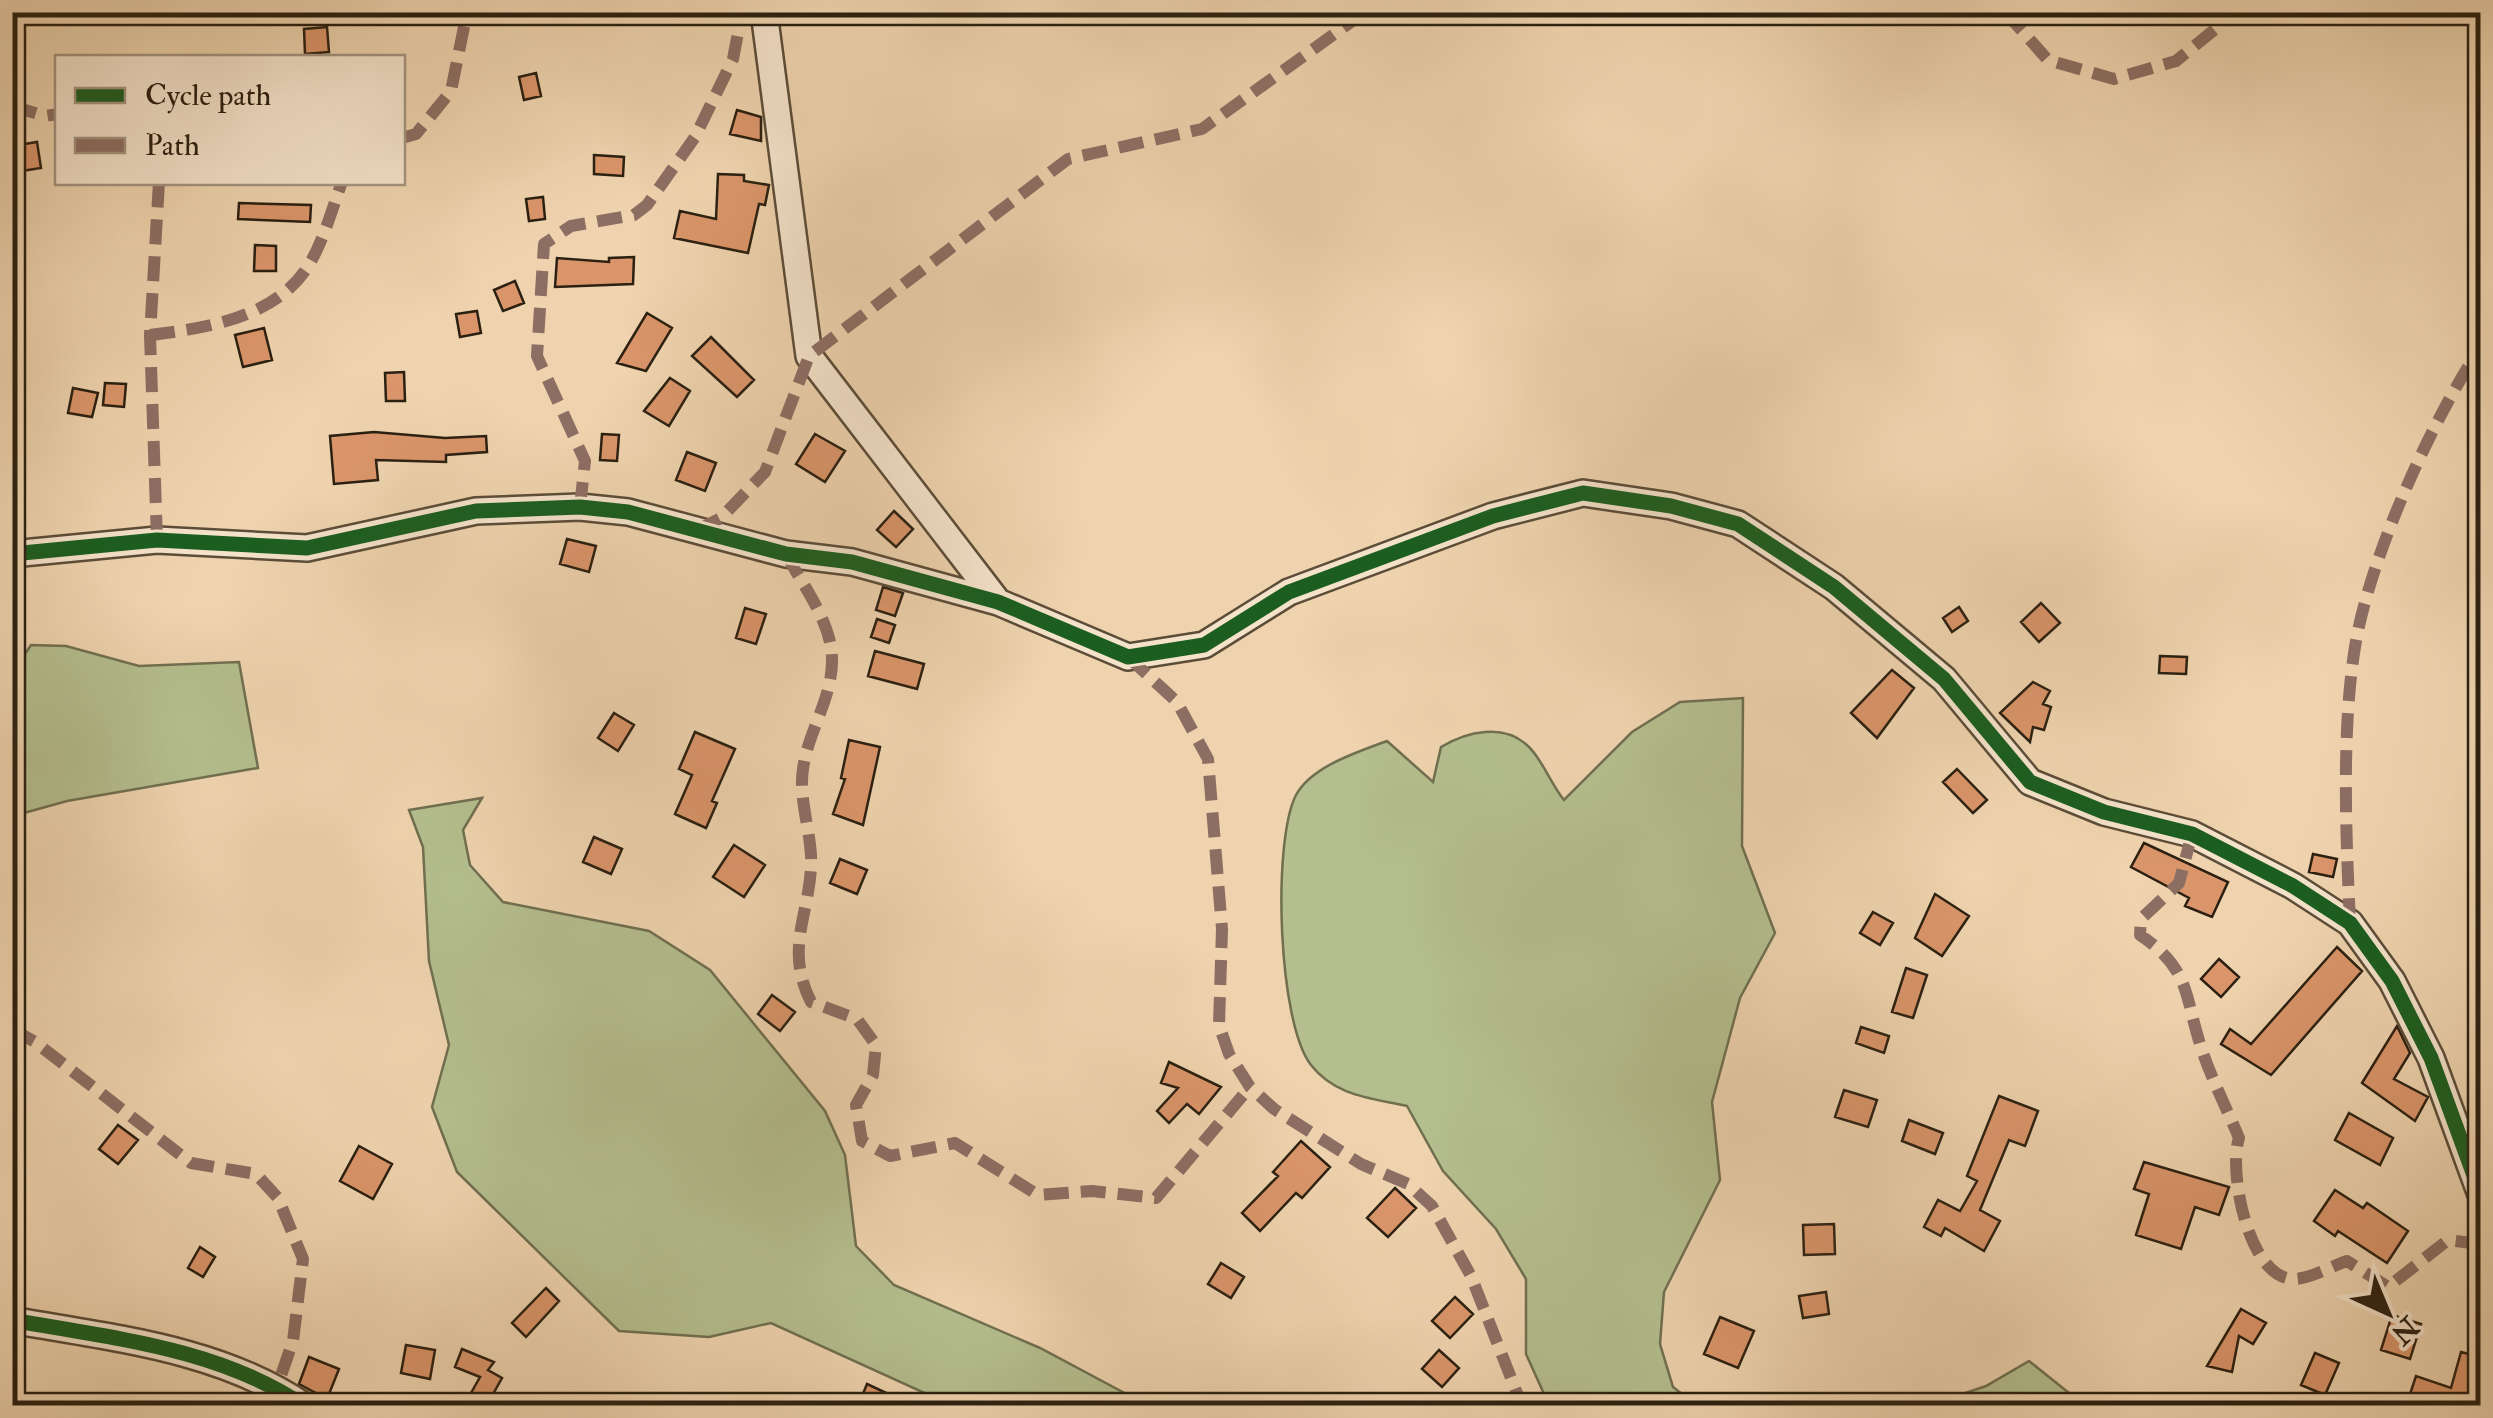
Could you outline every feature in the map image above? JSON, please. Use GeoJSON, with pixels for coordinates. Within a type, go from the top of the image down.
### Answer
{"type":"FeatureCollection","features":[{"type":"Feature","properties":{"kind":"street"},"geometry":{"type":"LineString","coordinates":[[764,12],[809,356],[998,602]]}},
{"type":"Feature","properties":{"kind":"street"},"geometry":{"type":"LineString","coordinates":[[12,554],[157,540],[307,548],[476,511],[580,507],[628,512],[786,554],[852,562],[998,602],[1128,657],[1204,644],[1289,592],[1493,516],[1583,493],[1671,506],[1738,524],[1834,587],[1944,679],[2030,782],[2104,812],[2192,834],[2293,886],[2350,923],[2392,982],[2431,1058],[2480,1192]]}},
{"type":"Feature","properties":{"kind":"street"},"geometry":{"type":"LineString","coordinates":[[12,1320],[173,1348],[277,1387],[304,1406]]}},
{"type":"Feature","properties":{"kind":"green space"},"geometry":{"type":"Polygon","coordinates":[[[31,645],[66,646],[139,666],[239,662],[258,768],[67,801],[13,816],[13,672],[31,645]]]}},
{"type":"Feature","properties":{"kind":"green space"},"geometry":{"type":"Polygon","coordinates":[[[1743,698],[1742,846],[1775,933],[1740,998],[1712,1102],[1720,1180],[1664,1292],[1660,1344],[1673,1387],[1696,1405],[1549,1405],[1526,1354],[1526,1279],[1496,1229],[1443,1171],[1407,1106],[1354,1094],[1331,1083],[1311,1065],[1300,1043],[1291,1012],[1282,932],[1281,890],[1288,818],[1303,785],[1324,768],[1350,755],[1387,741],[1433,782],[1441,747],[1485,732],[1508,734],[1529,747],[1564,800],[1632,732],[1680,702],[1743,698]]]}},
{"type":"Feature","properties":{"kind":"green space"},"geometry":{"type":"Polygon","coordinates":[[[482,798],[463,830],[470,865],[503,902],[649,931],[710,970],[825,1111],[845,1155],[856,1246],[894,1285],[1040,1348],[1147,1405],[942,1401],[771,1323],[709,1337],[619,1331],[457,1172],[432,1107],[449,1045],[429,961],[423,847],[409,810],[482,798]]]}},
{"type":"Feature","properties":{"kind":"green space"},"geometry":{"type":"Polygon","coordinates":[[[2029,1361],[2084,1405],[1930,1405],[1986,1386],[2029,1361]]]}},
{"type":"Feature","properties":{"kind":"building"},"geometry":{"type":"Polygon","coordinates":[[[327,27],[329,52],[305,54],[304,29],[327,27]]]}},
{"type":"Feature","properties":{"kind":"building"},"geometry":{"type":"Polygon","coordinates":[[[536,73],[541,96],[524,100],[519,77],[536,73]]]}},
{"type":"Feature","properties":{"kind":"building"},"geometry":{"type":"Polygon","coordinates":[[[737,110],[761,117],[761,141],[730,134],[737,110]]]}},
{"type":"Feature","properties":{"kind":"building"},"geometry":{"type":"Polygon","coordinates":[[[37,142],[41,168],[15,172],[12,146],[37,142]]]}},
{"type":"Feature","properties":{"kind":"building"},"geometry":{"type":"Polygon","coordinates":[[[594,155],[624,157],[623,176],[594,174],[594,155]]]}},
{"type":"Feature","properties":{"kind":"building"},"geometry":{"type":"Polygon","coordinates":[[[718,174],[744,175],[744,181],[769,185],[765,205],[759,204],[748,253],[674,238],[680,211],[716,219],[718,174]]]}},
{"type":"Feature","properties":{"kind":"building"},"geometry":{"type":"Polygon","coordinates":[[[543,197],[545,219],[529,221],[526,199],[543,197]]]}},
{"type":"Feature","properties":{"kind":"building"},"geometry":{"type":"Polygon","coordinates":[[[239,203],[311,205],[310,222],[238,219],[239,203]]]}},
{"type":"Feature","properties":{"kind":"building"},"geometry":{"type":"Polygon","coordinates":[[[255,245],[276,246],[276,271],[254,271],[255,245]]]}},
{"type":"Feature","properties":{"kind":"building"},"geometry":{"type":"Polygon","coordinates":[[[634,257],[633,284],[555,287],[557,258],[609,262],[609,258],[634,257]]]}},
{"type":"Feature","properties":{"kind":"building"},"geometry":{"type":"Polygon","coordinates":[[[515,281],[524,303],[503,311],[494,290],[515,281]]]}},
{"type":"Feature","properties":{"kind":"building"},"geometry":{"type":"Polygon","coordinates":[[[477,311],[481,333],[460,337],[456,314],[477,311]]]}},
{"type":"Feature","properties":{"kind":"building"},"geometry":{"type":"Polygon","coordinates":[[[647,313],[672,328],[646,371],[617,363],[647,313]]]}},
{"type":"Feature","properties":{"kind":"building"},"geometry":{"type":"Polygon","coordinates":[[[264,328],[272,360],[243,367],[235,335],[264,328]]]}},
{"type":"Feature","properties":{"kind":"building"},"geometry":{"type":"Polygon","coordinates":[[[711,337],[754,380],[737,397],[692,356],[711,337]]]}},
{"type":"Feature","properties":{"kind":"building"},"geometry":{"type":"Polygon","coordinates":[[[404,372],[405,401],[386,401],[385,373],[404,372]]]}},
{"type":"Feature","properties":{"kind":"building"},"geometry":{"type":"Polygon","coordinates":[[[670,378],[690,391],[669,426],[644,411],[670,378]]]}},
{"type":"Feature","properties":{"kind":"building"},"geometry":{"type":"Polygon","coordinates":[[[105,383],[126,384],[124,407],[103,405],[105,383]]]}},
{"type":"Feature","properties":{"kind":"building"},"geometry":{"type":"Polygon","coordinates":[[[73,388],[98,393],[92,417],[68,413],[73,388]]]}},
{"type":"Feature","properties":{"kind":"building"},"geometry":{"type":"Polygon","coordinates":[[[374,432],[445,438],[486,436],[487,452],[446,455],[446,462],[376,460],[378,480],[334,484],[330,436],[374,432]]]}},
{"type":"Feature","properties":{"kind":"building"},"geometry":{"type":"Polygon","coordinates":[[[602,434],[619,435],[617,461],[600,460],[602,434]]]}},
{"type":"Feature","properties":{"kind":"building"},"geometry":{"type":"Polygon","coordinates":[[[815,434],[845,451],[825,482],[796,464],[815,434]]]}},
{"type":"Feature","properties":{"kind":"building"},"geometry":{"type":"Polygon","coordinates":[[[687,452],[716,463],[705,491],[676,480],[687,452]]]}},
{"type":"Feature","properties":{"kind":"building"},"geometry":{"type":"Polygon","coordinates":[[[894,511],[913,529],[896,547],[877,530],[894,511]]]}},
{"type":"Feature","properties":{"kind":"building"},"geometry":{"type":"Polygon","coordinates":[[[567,539],[596,546],[589,572],[560,564],[567,539]]]}},
{"type":"Feature","properties":{"kind":"building"},"geometry":{"type":"Polygon","coordinates":[[[883,587],[903,593],[895,616],[876,610],[883,587]]]}},
{"type":"Feature","properties":{"kind":"building"},"geometry":{"type":"Polygon","coordinates":[[[2041,603],[2060,623],[2039,642],[2021,622],[2041,603]]]}},
{"type":"Feature","properties":{"kind":"building"},"geometry":{"type":"Polygon","coordinates":[[[1959,607],[1968,621],[1952,632],[1943,618],[1959,607]]]}},
{"type":"Feature","properties":{"kind":"building"},"geometry":{"type":"Polygon","coordinates":[[[745,608],[766,614],[756,644],[736,638],[745,608]]]}},
{"type":"Feature","properties":{"kind":"building"},"geometry":{"type":"Polygon","coordinates":[[[877,619],[895,625],[889,643],[871,637],[877,619]]]}},
{"type":"Feature","properties":{"kind":"building"},"geometry":{"type":"Polygon","coordinates":[[[875,651],[924,664],[917,689],[868,676],[875,651]]]}},
{"type":"Feature","properties":{"kind":"building"},"geometry":{"type":"Polygon","coordinates":[[[2160,656],[2187,657],[2186,674],[2159,673],[2160,656]]]}},
{"type":"Feature","properties":{"kind":"building"},"geometry":{"type":"Polygon","coordinates":[[[1892,670],[1914,688],[1877,738],[1851,713],[1892,670]]]}},
{"type":"Feature","properties":{"kind":"building"},"geometry":{"type":"Polygon","coordinates":[[[2033,682],[2050,691],[2043,704],[2051,707],[2044,730],[2033,727],[2030,742],[2000,713],[2033,682]]]}},
{"type":"Feature","properties":{"kind":"building"},"geometry":{"type":"Polygon","coordinates":[[[614,713],[634,725],[618,751],[598,738],[614,713]]]}},
{"type":"Feature","properties":{"kind":"building"},"geometry":{"type":"Polygon","coordinates":[[[695,732],[735,749],[712,801],[717,803],[706,828],[675,814],[692,775],[679,769],[695,732]]]}},
{"type":"Feature","properties":{"kind":"building"},"geometry":{"type":"Polygon","coordinates":[[[849,740],[880,747],[863,825],[833,814],[845,779],[841,778],[849,740]]]}},
{"type":"Feature","properties":{"kind":"building"},"geometry":{"type":"Polygon","coordinates":[[[1957,769],[1987,800],[1973,813],[1943,782],[1957,769]]]}},
{"type":"Feature","properties":{"kind":"building"},"geometry":{"type":"Polygon","coordinates":[[[594,837],[622,849],[611,874],[583,862],[594,837]]]}},
{"type":"Feature","properties":{"kind":"building"},"geometry":{"type":"Polygon","coordinates":[[[2144,843],[2228,882],[2212,917],[2185,906],[2189,898],[2131,867],[2144,843]]]}},
{"type":"Feature","properties":{"kind":"building"},"geometry":{"type":"Polygon","coordinates":[[[734,845],[765,865],[744,897],[713,877],[734,845]]]}},
{"type":"Feature","properties":{"kind":"building"},"geometry":{"type":"Polygon","coordinates":[[[2313,854],[2337,859],[2333,877],[2309,872],[2313,854]]]}},
{"type":"Feature","properties":{"kind":"building"},"geometry":{"type":"Polygon","coordinates":[[[840,859],[867,870],[857,894],[830,883],[840,859]]]}},
{"type":"Feature","properties":{"kind":"building"},"geometry":{"type":"Polygon","coordinates":[[[1935,894],[1969,916],[1942,956],[1915,938],[1935,894]]]}},
{"type":"Feature","properties":{"kind":"building"},"geometry":{"type":"Polygon","coordinates":[[[1873,912],[1893,923],[1880,945],[1860,933],[1873,912]]]}},
{"type":"Feature","properties":{"kind":"building"},"geometry":{"type":"Polygon","coordinates":[[[2337,947],[2362,971],[2271,1075],[2221,1044],[2230,1029],[2251,1044],[2337,947]]]}},
{"type":"Feature","properties":{"kind":"building"},"geometry":{"type":"Polygon","coordinates":[[[2219,959],[2239,977],[2221,997],[2201,979],[2219,959]]]}},
{"type":"Feature","properties":{"kind":"building"},"geometry":{"type":"Polygon","coordinates":[[[1906,968],[1927,975],[1913,1018],[1892,1012],[1906,968]]]}},
{"type":"Feature","properties":{"kind":"building"},"geometry":{"type":"Polygon","coordinates":[[[772,995],[795,1012],[780,1031],[758,1014],[772,995]]]}},
{"type":"Feature","properties":{"kind":"building"},"geometry":{"type":"Polygon","coordinates":[[[2397,1026],[2410,1053],[2394,1079],[2428,1097],[2415,1121],[2362,1083],[2397,1026]]]}},
{"type":"Feature","properties":{"kind":"building"},"geometry":{"type":"Polygon","coordinates":[[[1861,1027],[1889,1036],[1884,1053],[1856,1043],[1861,1027]]]}},
{"type":"Feature","properties":{"kind":"building"},"geometry":{"type":"Polygon","coordinates":[[[1169,1062],[1221,1087],[1199,1114],[1187,1104],[1169,1123],[1157,1111],[1178,1088],[1161,1083],[1169,1062]]]}},
{"type":"Feature","properties":{"kind":"building"},"geometry":{"type":"Polygon","coordinates":[[[1844,1090],[1877,1100],[1868,1127],[1835,1117],[1844,1090]]]}},
{"type":"Feature","properties":{"kind":"building"},"geometry":{"type":"Polygon","coordinates":[[[1999,1096],[2038,1111],[2025,1146],[2009,1140],[1980,1210],[2000,1221],[1984,1251],[1945,1228],[1941,1236],[1924,1227],[1938,1200],[1960,1211],[1977,1181],[1967,1176],[1999,1096]]]}},
{"type":"Feature","properties":{"kind":"building"},"geometry":{"type":"Polygon","coordinates":[[[2349,1113],[2393,1138],[2380,1165],[2335,1140],[2349,1113]]]}},
{"type":"Feature","properties":{"kind":"building"},"geometry":{"type":"Polygon","coordinates":[[[1909,1120],[1943,1133],[1935,1154],[1902,1141],[1909,1120]]]}},
{"type":"Feature","properties":{"kind":"building"},"geometry":{"type":"Polygon","coordinates":[[[118,1125],[138,1140],[118,1164],[99,1149],[118,1125]]]}},
{"type":"Feature","properties":{"kind":"building"},"geometry":{"type":"Polygon","coordinates":[[[1301,1141],[1330,1167],[1302,1198],[1296,1193],[1260,1231],[1242,1213],[1278,1176],[1273,1172],[1301,1141]]]}},
{"type":"Feature","properties":{"kind":"building"},"geometry":{"type":"Polygon","coordinates":[[[359,1146],[392,1164],[373,1199],[340,1181],[359,1146]]]}},
{"type":"Feature","properties":{"kind":"building"},"geometry":{"type":"Polygon","coordinates":[[[2144,1162],[2229,1187],[2219,1215],[2195,1207],[2181,1249],[2136,1235],[2149,1194],[2134,1189],[2144,1162]]]}},
{"type":"Feature","properties":{"kind":"building"},"geometry":{"type":"Polygon","coordinates":[[[1395,1188],[1416,1208],[1388,1237],[1367,1218],[1395,1188]]]}},
{"type":"Feature","properties":{"kind":"building"},"geometry":{"type":"Polygon","coordinates":[[[2335,1190],[2363,1208],[2367,1203],[2408,1231],[2387,1263],[2338,1231],[2335,1236],[2314,1221],[2335,1190]]]}},
{"type":"Feature","properties":{"kind":"building"},"geometry":{"type":"Polygon","coordinates":[[[1834,1224],[1835,1254],[1804,1255],[1803,1225],[1834,1224]]]}},
{"type":"Feature","properties":{"kind":"building"},"geometry":{"type":"Polygon","coordinates":[[[200,1247],[215,1257],[203,1277],[188,1268],[200,1247]]]}},
{"type":"Feature","properties":{"kind":"building"},"geometry":{"type":"Polygon","coordinates":[[[1221,1263],[1244,1277],[1231,1298],[1208,1284],[1221,1263]]]}},
{"type":"Feature","properties":{"kind":"building"},"geometry":{"type":"Polygon","coordinates":[[[546,1288],[559,1301],[526,1337],[512,1323],[546,1288]]]}},
{"type":"Feature","properties":{"kind":"building"},"geometry":{"type":"Polygon","coordinates":[[[1826,1292],[1829,1314],[1803,1318],[1799,1296],[1826,1292]]]}},
{"type":"Feature","properties":{"kind":"building"},"geometry":{"type":"Polygon","coordinates":[[[1455,1297],[1473,1314],[1450,1338],[1432,1321],[1455,1297]]]}},
{"type":"Feature","properties":{"kind":"building"},"geometry":{"type":"Polygon","coordinates":[[[2241,1309],[2266,1323],[2253,1344],[2239,1336],[2232,1372],[2207,1366],[2241,1309]]]}},
{"type":"Feature","properties":{"kind":"building"},"geometry":{"type":"Polygon","coordinates":[[[2392,1315],[2421,1324],[2410,1359],[2381,1350],[2392,1315]]]}},
{"type":"Feature","properties":{"kind":"building"},"geometry":{"type":"Polygon","coordinates":[[[1720,1317],[1754,1331],[1738,1368],[1704,1354],[1720,1317]]]}},
{"type":"Feature","properties":{"kind":"building"},"geometry":{"type":"Polygon","coordinates":[[[406,1345],[435,1350],[430,1379],[401,1373],[406,1345]]]}},
{"type":"Feature","properties":{"kind":"building"},"geometry":{"type":"Polygon","coordinates":[[[462,1349],[494,1362],[488,1370],[502,1378],[488,1403],[471,1393],[480,1377],[455,1367],[462,1349]]]}},
{"type":"Feature","properties":{"kind":"building"},"geometry":{"type":"Polygon","coordinates":[[[1439,1350],[1459,1368],[1442,1387],[1422,1369],[1439,1350]]]}},
{"type":"Feature","properties":{"kind":"building"},"geometry":{"type":"Polygon","coordinates":[[[2461,1352],[2480,1357],[2475,1396],[2480,1398],[2480,1406],[2406,1406],[2416,1376],[2451,1388],[2461,1352]]]}},
{"type":"Feature","properties":{"kind":"building"},"geometry":{"type":"Polygon","coordinates":[[[2315,1353],[2339,1363],[2325,1395],[2301,1385],[2315,1353]]]}},
{"type":"Feature","properties":{"kind":"building"},"geometry":{"type":"Polygon","coordinates":[[[309,1357],[339,1369],[327,1399],[299,1384],[309,1357]]]}},
{"type":"Feature","properties":{"kind":"building"},"geometry":{"type":"Polygon","coordinates":[[[867,1384],[914,1406],[858,1406],[867,1384]]]}},
{"type":"Feature","properties":{"kind":"marked path"},"geometry":{"type":"LineString","coordinates":[[405,137],[416,134],[451,91],[467,12]]}},
{"type":"Feature","properties":{"kind":"marked path"},"geometry":{"type":"LineString","coordinates":[[580,507],[585,461],[537,356],[544,244],[571,226],[634,215],[647,205],[695,137],[733,59],[742,12]]}},
{"type":"Feature","properties":{"kind":"marked path"},"geometry":{"type":"LineString","coordinates":[[697,530],[721,518],[765,472],[809,356],[1068,159],[1202,129],[1365,12]]}},
{"type":"Feature","properties":{"kind":"marked path"},"geometry":{"type":"LineString","coordinates":[[2005,12],[2048,60],[2114,79],[2176,61],[2236,12]]}},
{"type":"Feature","properties":{"kind":"marked path"},"geometry":{"type":"LineString","coordinates":[[12,106],[45,116],[55,114]]}},
{"type":"Feature","properties":{"kind":"marked path"},"geometry":{"type":"LineString","coordinates":[[157,540],[150,335],[159,185]]}},
{"type":"Feature","properties":{"kind":"marked path"},"geometry":{"type":"LineString","coordinates":[[150,335],[217,324],[260,308],[279,296],[310,263],[341,185]]}},
{"type":"Feature","properties":{"kind":"marked path"},"geometry":{"type":"LineString","coordinates":[[2350,923],[2346,745],[2356,641],[2389,529],[2423,450],[2480,348]]}},
{"type":"Feature","properties":{"kind":"marked path"},"geometry":{"type":"LineString","coordinates":[[786,554],[821,617],[832,658],[829,687],[803,769],[811,868],[800,934],[800,966],[811,1002],[857,1019],[876,1045],[873,1075],[856,1105],[862,1141],[890,1156],[955,1143],[1038,1195],[1092,1191],[1156,1198],[1250,1087]]}},
{"type":"Feature","properties":{"kind":"marked path"},"geometry":{"type":"LineString","coordinates":[[1128,657],[1177,702],[1208,759],[1222,929],[1219,1025],[1229,1054],[1250,1087],[1274,1109],[1361,1164],[1408,1184],[1432,1206],[1471,1276],[1522,1406]]}},
{"type":"Feature","properties":{"kind":"marked path"},"geometry":{"type":"LineString","coordinates":[[2192,834],[2179,883],[2141,919],[2140,935],[2169,960],[2184,986],[2206,1061],[2239,1138],[2239,1197],[2253,1243],[2264,1261],[2278,1274],[2294,1279],[2347,1261],[2388,1287],[2448,1240],[2480,1244]]}},
{"type":"Feature","properties":{"kind":"marked path"},"geometry":{"type":"LineString","coordinates":[[12,1029],[35,1042],[191,1163],[256,1174],[278,1198],[303,1259],[293,1341],[277,1387]]}},
{"type":"Feature","properties":{"kind":"cycle path"},"geometry":{"type":"LineString","coordinates":[[12,554],[157,540],[307,548],[476,511],[580,507],[628,512],[786,554],[852,562],[998,602],[1128,657],[1204,645],[1289,592],[1493,516],[1583,493],[1671,506],[1738,524],[1834,587],[1944,679],[2030,782],[2104,812],[2192,834],[2293,886],[2350,923],[2392,981],[2431,1058],[2480,1192]]}},
{"type":"Feature","properties":{"kind":"cycle path"},"geometry":{"type":"LineString","coordinates":[[12,1320],[200,1358],[271,1386],[304,1406]]}}]}
